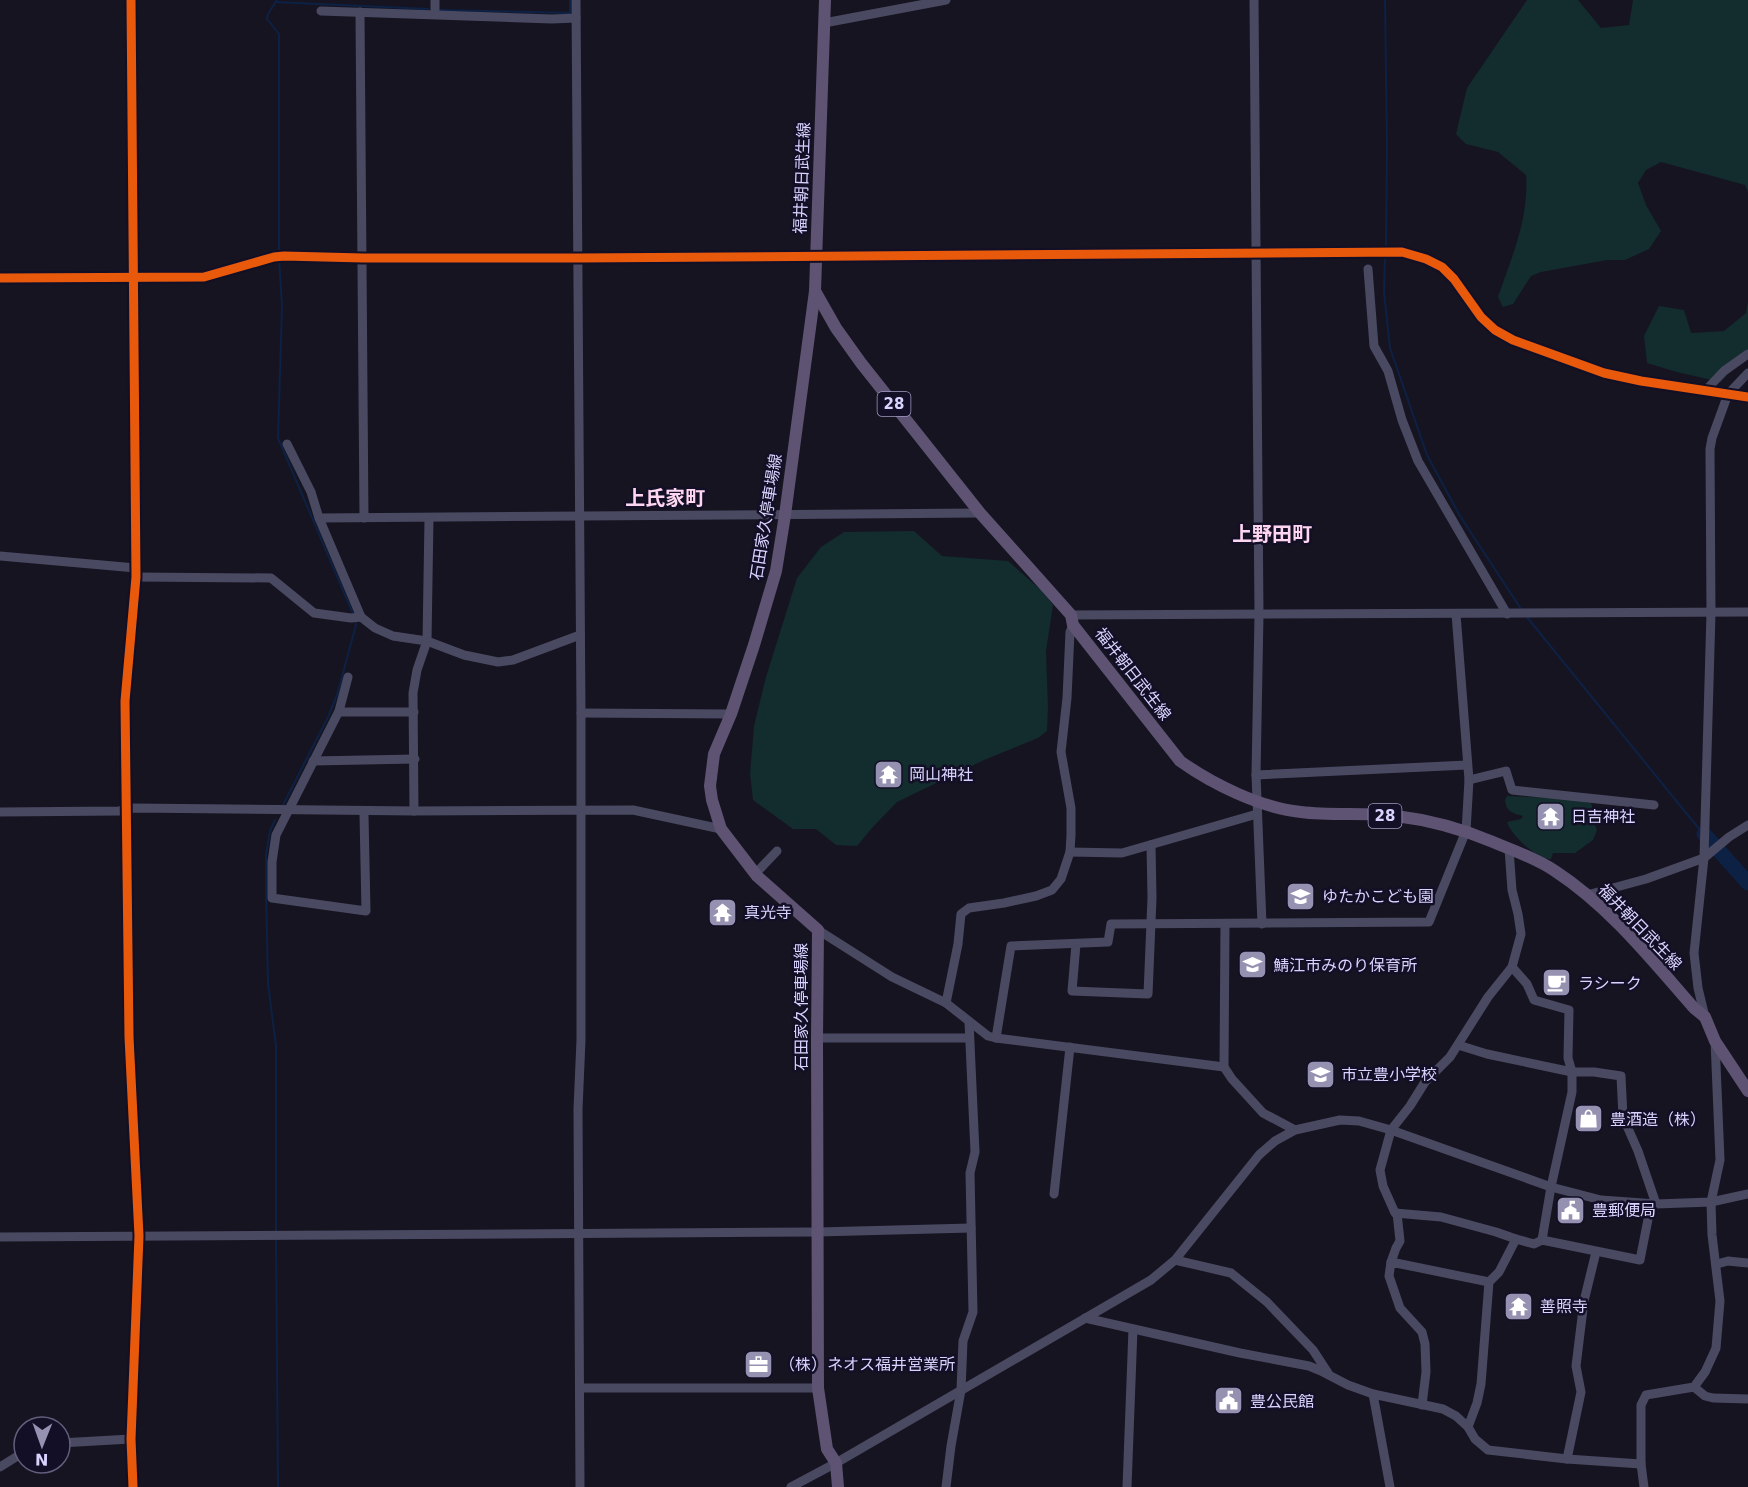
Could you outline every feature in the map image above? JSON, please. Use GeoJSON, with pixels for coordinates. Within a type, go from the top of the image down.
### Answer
{"type":"FeatureCollection","features":[{"type":"Feature","properties":{"kind":"main road","name":"福井朝日武生線"},"geometry":{"type":"LineString","coordinates":[[825,0],[815,291],[836,328],[861,363],[980,513],[1072,620],[1180,761],[1228,790],[1257,801],[1299,812],[1396,816],[1430,822],[1466,831],[1529,856],[1587,895],[1616,921],[1694,1008],[1705,1017],[1715,1041],[1748,1091]]}},
{"type":"Feature","properties":{"kind":"main road","name":"石田家久停車場線"},"geometry":{"type":"LineString","coordinates":[[815,291],[776,571],[731,714],[714,754],[710,786],[721,829],[755,874],[818,930],[818,1388],[827,1449],[836,1462],[838,1487]]}},
{"type":"Feature","properties":{"kind":"street"},"geometry":{"type":"LineString","coordinates":[[131,0],[136,573],[125,700],[129,1037],[139,1236],[131,1439],[133,1487]]}},
{"type":"Feature","properties":{"kind":"street"},"geometry":{"type":"LineString","coordinates":[[435,0],[435,14]]}},
{"type":"Feature","properties":{"kind":"street"},"geometry":{"type":"LineString","coordinates":[[576,0],[581,713],[581,1040],[578,1109],[580,1487]]}},
{"type":"Feature","properties":{"kind":"street"},"geometry":{"type":"LineString","coordinates":[[824,24],[946,0]]}},
{"type":"Feature","properties":{"kind":"street"},"geometry":{"type":"LineString","coordinates":[[1254,0],[1258,615],[1256,775],[1262,924]]}},
{"type":"Feature","properties":{"kind":"street"},"geometry":{"type":"LineString","coordinates":[[321,11],[576,18]]}},
{"type":"Feature","properties":{"kind":"street"},"geometry":{"type":"LineString","coordinates":[[360,12],[364,518]]}},
{"type":"Feature","properties":{"kind":"street"},"geometry":{"type":"LineString","coordinates":[[0,278],[204,277],[279,257],[815,257],[1402,252],[1426,259],[1442,267],[1454,279],[1482,317],[1495,330],[1513,340],[1604,374],[1748,397]]}},
{"type":"Feature","properties":{"kind":"street"},"geometry":{"type":"LineString","coordinates":[[1368,269],[1374,346],[1388,371],[1402,420],[1418,461],[1512,614]]}},
{"type":"Feature","properties":{"kind":"street"},"geometry":{"type":"LineString","coordinates":[[1705,391],[1724,371],[1748,354]]}},
{"type":"Feature","properties":{"kind":"street"},"geometry":{"type":"LineString","coordinates":[[1705,1017],[1698,988],[1694,953],[1704,858],[1711,613],[1710,449],[1714,430],[1728,394],[1748,373]]}},
{"type":"Feature","properties":{"kind":"street"},"geometry":{"type":"LineString","coordinates":[[287,444],[311,492],[357,617]]}},
{"type":"Feature","properties":{"kind":"street"},"geometry":{"type":"LineString","coordinates":[[319,518],[980,513]]}},
{"type":"Feature","properties":{"kind":"street"},"geometry":{"type":"LineString","coordinates":[[414,812],[413,693],[417,670],[427,641],[429,518]]}},
{"type":"Feature","properties":{"kind":"street"},"geometry":{"type":"LineString","coordinates":[[0,556],[136,573],[271,578],[314,613],[357,617],[393,636],[427,641],[464,655],[498,662],[513,660],[580,635]]}},
{"type":"Feature","properties":{"kind":"street"},"geometry":{"type":"LineString","coordinates":[[946,1003],[958,944],[960,914],[969,908],[1004,903],[1052,890],[1061,879],[1070,852],[1071,808],[1061,752],[1072,620],[1258,615],[1748,612]]}},
{"type":"Feature","properties":{"kind":"street"},"geometry":{"type":"LineString","coordinates":[[996,1038],[1011,946],[1108,942],[1111,924],[1429,922],[1466,831],[1469,780],[1455,614]]}},
{"type":"Feature","properties":{"kind":"street"},"geometry":{"type":"LineString","coordinates":[[348,677],[339,712],[276,835],[272,862],[272,898],[366,911],[364,815]]}},
{"type":"Feature","properties":{"kind":"street"},"geometry":{"type":"LineString","coordinates":[[339,712],[414,712]]}},
{"type":"Feature","properties":{"kind":"street"},"geometry":{"type":"LineString","coordinates":[[581,713],[731,714]]}},
{"type":"Feature","properties":{"kind":"street"},"geometry":{"type":"LineString","coordinates":[[313,761],[415,759]]}},
{"type":"Feature","properties":{"kind":"street"},"geometry":{"type":"LineString","coordinates":[[1256,775],[1467,765]]}},
{"type":"Feature","properties":{"kind":"street"},"geometry":{"type":"LineString","coordinates":[[1469,780],[1506,771],[1512,790],[1653,805]]}},
{"type":"Feature","properties":{"kind":"street"},"geometry":{"type":"LineString","coordinates":[[0,812],[132,808],[414,812],[633,810],[721,829]]}},
{"type":"Feature","properties":{"kind":"street"},"geometry":{"type":"LineString","coordinates":[[1070,852],[1122,853],[1257,814]]}},
{"type":"Feature","properties":{"kind":"street"},"geometry":{"type":"LineString","coordinates":[[1587,895],[1646,879],[1704,858],[1729,837],[1748,825]]}},
{"type":"Feature","properties":{"kind":"street"},"geometry":{"type":"LineString","coordinates":[[1076,944],[1072,991],[1148,994],[1151,845]]}},
{"type":"Feature","properties":{"kind":"street"},"geometry":{"type":"LineString","coordinates":[[1422,1405],[1426,1372],[1425,1344],[1422,1332],[1400,1308],[1389,1276],[1391,1262],[1400,1241],[1397,1214],[1383,1186],[1380,1170],[1391,1130],[1425,1082],[1450,1057],[1488,998],[1512,967],[1521,934],[1512,891],[1509,849]]}},
{"type":"Feature","properties":{"kind":"street"},"geometry":{"type":"LineString","coordinates":[[755,874],[777,851]]}},
{"type":"Feature","properties":{"kind":"street"},"geometry":{"type":"LineString","coordinates":[[1225,924],[1224,1067],[1263,1113],[1295,1130]]}},
{"type":"Feature","properties":{"kind":"street"},"geometry":{"type":"LineString","coordinates":[[818,930],[892,977],[946,1003],[988,1036],[1224,1067]]}},
{"type":"Feature","properties":{"kind":"street"},"geometry":{"type":"LineString","coordinates":[[1512,967],[1527,984],[1534,1000],[1569,1010],[1568,1058],[1572,1072],[1572,1092],[1542,1240]]}},
{"type":"Feature","properties":{"kind":"street"},"geometry":{"type":"LineString","coordinates":[[946,1487],[961,1390],[963,1341],[973,1312],[970,1173],[975,1152],[969,1022]]}},
{"type":"Feature","properties":{"kind":"street"},"geometry":{"type":"LineString","coordinates":[[817,1038],[969,1038]]}},
{"type":"Feature","properties":{"kind":"street"},"geometry":{"type":"LineString","coordinates":[[1644,1487],[1641,1464],[1641,1405],[1646,1395],[1694,1387],[1705,1372],[1716,1348],[1720,1301],[1712,1236],[1711,1202],[1720,1160],[1715,1041]]}},
{"type":"Feature","properties":{"kind":"street"},"geometry":{"type":"LineString","coordinates":[[1397,1214],[1441,1217],[1534,1244],[1542,1240],[1640,1260],[1653,1204],[1638,1151],[1623,1117],[1621,1076],[1572,1072],[1487,1054],[1458,1045]]}},
{"type":"Feature","properties":{"kind":"street"},"geometry":{"type":"LineString","coordinates":[[1054,1194],[1071,1047]]}},
{"type":"Feature","properties":{"kind":"street"},"geometry":{"type":"LineString","coordinates":[[791,1487],[1151,1280],[1175,1260],[1259,1155],[1275,1141],[1295,1130],[1340,1119],[1359,1121],[1391,1130],[1551,1187],[1601,1200],[1653,1204],[1711,1202],[1748,1194]]}},
{"type":"Feature","properties":{"kind":"street"},"geometry":{"type":"LineString","coordinates":[[0,1237],[818,1232],[971,1228]]}},
{"type":"Feature","properties":{"kind":"street"},"geometry":{"type":"LineString","coordinates":[[1468,1427],[1481,1384],[1490,1282],[1499,1272],[1516,1239]]}},
{"type":"Feature","properties":{"kind":"street"},"geometry":{"type":"LineString","coordinates":[[1567,1459],[1581,1392],[1576,1366],[1584,1301],[1596,1252]]}},
{"type":"Feature","properties":{"kind":"street"},"geometry":{"type":"LineString","coordinates":[[1175,1260],[1231,1273],[1267,1302],[1298,1334],[1313,1350],[1329,1375]]}},
{"type":"Feature","properties":{"kind":"street"},"geometry":{"type":"LineString","coordinates":[[1717,1264],[1728,1261],[1748,1263]]}},
{"type":"Feature","properties":{"kind":"street"},"geometry":{"type":"LineString","coordinates":[[1391,1262],[1490,1282]]}},
{"type":"Feature","properties":{"kind":"street"},"geometry":{"type":"LineString","coordinates":[[1084,1318],[1309,1366],[1373,1394],[1443,1409],[1456,1416],[1468,1427],[1475,1439],[1488,1450],[1641,1464]]}},
{"type":"Feature","properties":{"kind":"street"},"geometry":{"type":"LineString","coordinates":[[1127,1487],[1133,1329]]}},
{"type":"Feature","properties":{"kind":"street"},"geometry":{"type":"LineString","coordinates":[[1694,1387],[1705,1396],[1713,1398],[1748,1399]]}},
{"type":"Feature","properties":{"kind":"street"},"geometry":{"type":"LineString","coordinates":[[580,1388],[818,1388]]}},
{"type":"Feature","properties":{"kind":"street"},"geometry":{"type":"LineString","coordinates":[[1373,1394],[1390,1487]]}},
{"type":"Feature","properties":{"kind":"street"},"geometry":{"type":"LineString","coordinates":[[72,1442],[131,1439]]}},
{"type":"Feature","properties":{"kind":"green space"},"geometry":{"type":"Polygon","coordinates":[[[1527,0],[1578,0],[1601,28],[1629,25],[1633,0],[1748,0],[1748,192],[1745,185],[1661,162],[1646,170],[1638,183],[1646,205],[1661,231],[1649,249],[1625,260],[1607,260],[1541,272],[1531,276],[1513,304],[1503,307],[1498,297],[1522,222],[1526,175],[1498,152],[1466,144],[1456,134],[1467,88],[1527,0]]]}},
{"type":"Feature","properties":{"kind":"green space"},"geometry":{"type":"Polygon","coordinates":[[[1748,301],[1748,351],[1721,382],[1647,363],[1644,336],[1659,306],[1684,310],[1691,333],[1724,331],[1746,313],[1748,301]]]}},
{"type":"Feature","properties":{"kind":"green space"},"geometry":{"type":"Polygon","coordinates":[[[914,531],[942,556],[1008,561],[1042,591],[1053,605],[1046,651],[1047,731],[1038,738],[984,760],[897,802],[857,846],[836,845],[816,829],[793,829],[753,800],[750,774],[754,726],[766,677],[797,578],[821,547],[844,532],[914,531]]]}},
{"type":"Feature","properties":{"kind":"green space"},"geometry":{"type":"Polygon","coordinates":[[[1507,796],[1557,798],[1591,803],[1597,830],[1593,840],[1575,853],[1553,853],[1551,859],[1539,856],[1525,846],[1509,827],[1507,822],[1521,819],[1523,816],[1508,810],[1505,800],[1507,796]]]}},
{"type":"Feature","properties":{"kind":"waterway"},"geometry":{"type":"LineString","coordinates":[[277,0],[267,19],[279,34],[279,253]]}},
{"type":"Feature","properties":{"kind":"waterway"},"geometry":{"type":"LineString","coordinates":[[440,10],[570,13],[570,0]]}},
{"type":"Feature","properties":{"kind":"waterway"},"geometry":{"type":"LineString","coordinates":[[1385,0],[1386,249]]}},
{"type":"Feature","properties":{"kind":"waterway"},"geometry":{"type":"LineString","coordinates":[[275,2],[428,9]]}},
{"type":"Feature","properties":{"kind":"waterway"},"geometry":{"type":"LineString","coordinates":[[1385,255],[1384,292],[1390,348],[1427,455],[1460,516],[1521,609]]}},
{"type":"Feature","properties":{"kind":"waterway"},"geometry":{"type":"LineString","coordinates":[[279,259],[282,306],[278,438],[354,616]]}},
{"type":"Feature","properties":{"kind":"waterway"},"geometry":{"type":"LineString","coordinates":[[1526,616],[1700,830]]}},
{"type":"Feature","properties":{"kind":"waterway"},"geometry":{"type":"LineString","coordinates":[[282,807],[337,695],[356,625],[355,621]]}},
{"type":"Feature","properties":{"kind":"waterway"},"geometry":{"type":"LineString","coordinates":[[275,820],[270,831],[266,855],[266,892],[268,984],[276,1046],[276,1232]]}},
{"type":"Feature","properties":{"kind":"waterway"},"geometry":{"type":"LineString","coordinates":[[1704,834],[1748,883]]}},
{"type":"Feature","properties":{"kind":"waterway"},"geometry":{"type":"LineString","coordinates":[[276,1238],[278,1487]]}},
{"type":"Feature","properties":{"kind":"cycle path"},"geometry":{"type":"LineString","coordinates":[[131,0],[136,577],[125,701],[129,1037],[139,1236],[131,1439],[133,1487]]}},
{"type":"Feature","properties":{"kind":"cycle path"},"geometry":{"type":"LineString","coordinates":[[0,278],[204,277],[284,256],[578,258],[1402,252],[1426,259],[1442,267],[1454,279],[1481,317],[1495,330],[1513,340],[1604,373],[1641,381],[1748,397]]}},
{"type":"Feature","properties":{"kind":"place","name":"岡山神社"},"geometry":{"type":"Point","coordinates":[888,774]}},
{"type":"Feature","properties":{"kind":"place","name":"日吉神社"},"geometry":{"type":"Point","coordinates":[1550,816]}},
{"type":"Feature","properties":{"kind":"place","name":"ゆたかこども園"},"geometry":{"type":"Point","coordinates":[1301,896]}},
{"type":"Feature","properties":{"kind":"place","name":"真光寺"},"geometry":{"type":"Point","coordinates":[723,912]}},
{"type":"Feature","properties":{"kind":"place","name":"鯖江市みのり保育所"},"geometry":{"type":"Point","coordinates":[1252,965]}},
{"type":"Feature","properties":{"kind":"place","name":"ラシーク"},"geometry":{"type":"Point","coordinates":[1557,983]}},
{"type":"Feature","properties":{"kind":"place","name":"市立豊小学校"},"geometry":{"type":"Point","coordinates":[1320,1074]}},
{"type":"Feature","properties":{"kind":"place","name":"豊酒造（株）"},"geometry":{"type":"Point","coordinates":[1589,1119]}},
{"type":"Feature","properties":{"kind":"place","name":"豊郵便局"},"geometry":{"type":"Point","coordinates":[1571,1210]}},
{"type":"Feature","properties":{"kind":"place","name":"善照寺"},"geometry":{"type":"Point","coordinates":[1519,1306]}},
{"type":"Feature","properties":{"kind":"place","name":"（株）ネオス福井営業所"},"geometry":{"type":"Point","coordinates":[758,1364]}},
{"type":"Feature","properties":{"kind":"place","name":"豊公民館"},"geometry":{"type":"Point","coordinates":[1229,1401]}},
{"type":"Feature","properties":{"kind":"district","name":"上氏家町"},"geometry":{"type":"Point","coordinates":[665,498]}},
{"type":"Feature","properties":{"kind":"district","name":"上野田町"},"geometry":{"type":"Point","coordinates":[1272,534]}}]}
